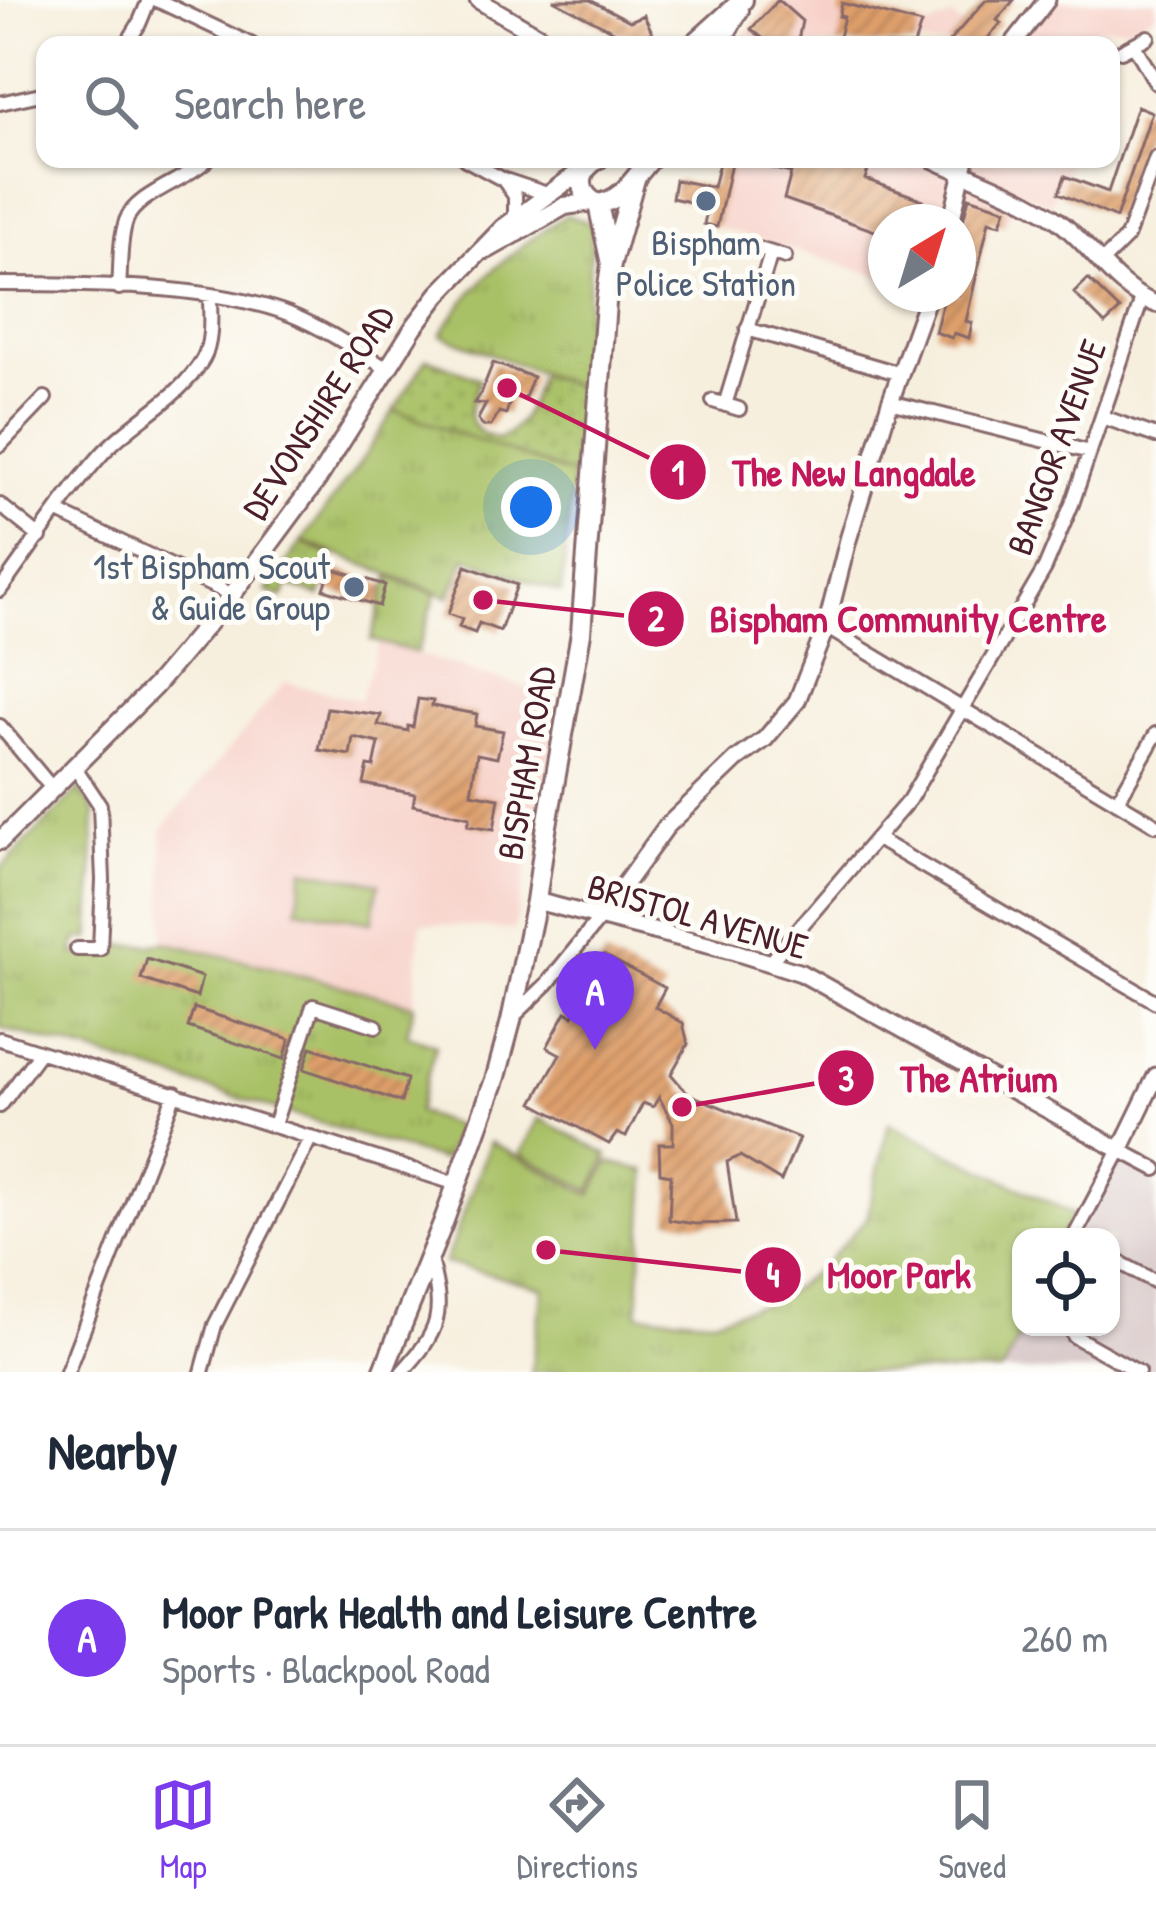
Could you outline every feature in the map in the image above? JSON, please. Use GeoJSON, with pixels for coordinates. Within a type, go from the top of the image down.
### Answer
{"type":"FeatureCollection","features":[{"type":"Feature","properties":{"kind":"main road"},"geometry":{"type":"LineString","coordinates":[[703,36],[743,0]]}},
{"type":"Feature","properties":{"kind":"main road"},"geometry":{"type":"LineString","coordinates":[[723,36],[743,0]]}},
{"type":"Feature","properties":{"kind":"main road","name":"DEVONSHIRE ROAD"},"geometry":{"type":"LineString","coordinates":[[0,841],[155,686],[232,595],[318,479],[426,310],[515,218],[583,168]]}},
{"type":"Feature","properties":{"kind":"main road","name":"BISPHAM ROAD"},"geometry":{"type":"LineString","coordinates":[[588,168],[581,186],[595,203],[611,264]]}},
{"type":"Feature","properties":{"kind":"main road"},"geometry":{"type":"LineString","coordinates":[[595,203],[614,200],[644,168]]}},
{"type":"Feature","properties":{"kind":"main road","name":"BISPHAM ROAD"},"geometry":{"type":"LineString","coordinates":[[382,1372],[430,1258],[496,1077],[512,1018],[581,633],[611,264],[635,179]]}},
{"type":"Feature","properties":{"kind":"main road","name":"DEVONSHIRE ROAD"},"geometry":{"type":"LineString","coordinates":[[475,256],[565,206],[595,203]]}},
{"type":"Feature","properties":{"kind":"street"},"geometry":{"type":"LineString","coordinates":[[132,36],[153,0],[232,36]]}},
{"type":"Feature","properties":{"kind":"street"},"geometry":{"type":"LineString","coordinates":[[478,0],[540,36]]}},
{"type":"Feature","properties":{"kind":"street"},"geometry":{"type":"LineString","coordinates":[[1019,36],[1047,0]]}},
{"type":"Feature","properties":{"kind":"street"},"geometry":{"type":"LineString","coordinates":[[1148,37],[1128,48],[1156,83]]}},
{"type":"Feature","properties":{"kind":"street"},"geometry":{"type":"LineString","coordinates":[[0,103],[36,95]]}},
{"type":"Feature","properties":{"kind":"street"},"geometry":{"type":"LineString","coordinates":[[1102,262],[1126,237],[1156,158]]}},
{"type":"Feature","properties":{"kind":"street"},"geometry":{"type":"LineString","coordinates":[[119,288],[124,225],[131,210],[199,168]]}},
{"type":"Feature","properties":{"kind":"street"},"geometry":{"type":"LineString","coordinates":[[483,168],[547,194]]}},
{"type":"Feature","properties":{"kind":"street"},"geometry":{"type":"LineString","coordinates":[[955,204],[964,168]]}},
{"type":"Feature","properties":{"kind":"street"},"geometry":{"type":"LineString","coordinates":[[967,168],[1054,218],[1149,302]]}},
{"type":"Feature","properties":{"kind":"street"},"geometry":{"type":"LineString","coordinates":[[502,178],[515,196],[515,218]]}},
{"type":"Feature","properties":{"kind":"street"},"geometry":{"type":"LineString","coordinates":[[726,405],[772,253]]}},
{"type":"Feature","properties":{"kind":"street"},"geometry":{"type":"LineString","coordinates":[[0,284],[119,288],[248,302],[300,319],[387,369]]}},
{"type":"Feature","properties":{"kind":"street"},"geometry":{"type":"LineString","coordinates":[[0,590],[118,438],[184,386],[208,345],[210,295]]}},
{"type":"Feature","properties":{"kind":"street","name":"BANGOR AVENUE"},"geometry":{"type":"LineString","coordinates":[[770,962],[909,800],[1045,568],[1149,302]]}},
{"type":"Feature","properties":{"kind":"street"},"geometry":{"type":"LineString","coordinates":[[512,1018],[547,985],[666,827],[780,724],[797,701],[826,627],[890,402],[923,312]]}},
{"type":"Feature","properties":{"kind":"street"},"geometry":{"type":"LineString","coordinates":[[747,329],[901,374]]}},
{"type":"Feature","properties":{"kind":"street"},"geometry":{"type":"LineString","coordinates":[[0,445],[45,398]]}},
{"type":"Feature","properties":{"kind":"street"},"geometry":{"type":"LineString","coordinates":[[890,402],[1090,452]]}},
{"type":"Feature","properties":{"kind":"street"},"geometry":{"type":"LineString","coordinates":[[1102,417],[1156,436]]}},
{"type":"Feature","properties":{"kind":"street"},"geometry":{"type":"LineString","coordinates":[[0,506],[40,537]]}},
{"type":"Feature","properties":{"kind":"street"},"geometry":{"type":"LineString","coordinates":[[58,512],[232,595]]}},
{"type":"Feature","properties":{"kind":"street"},"geometry":{"type":"LineString","coordinates":[[826,627],[1156,825]]}},
{"type":"Feature","properties":{"kind":"street"},"geometry":{"type":"LineString","coordinates":[[0,726],[52,787]]}},
{"type":"Feature","properties":{"kind":"street"},"geometry":{"type":"LineString","coordinates":[[1117,802],[1156,734]]}},
{"type":"Feature","properties":{"kind":"street"},"geometry":{"type":"LineString","coordinates":[[74,766],[100,805],[103,880],[100,949],[77,949]]}},
{"type":"Feature","properties":{"kind":"street"},"geometry":{"type":"LineString","coordinates":[[877,839],[1156,1002]]}},
{"type":"Feature","properties":{"kind":"street","name":"BRISTOL AVENUE"},"geometry":{"type":"LineString","coordinates":[[536,901],[801,973],[1156,1169]]}},
{"type":"Feature","properties":{"kind":"street"},"geometry":{"type":"LineString","coordinates":[[274,1125],[313,1006],[376,1026]]}},
{"type":"Feature","properties":{"kind":"street"},"geometry":{"type":"LineString","coordinates":[[0,1040],[457,1184]]}},
{"type":"Feature","properties":{"kind":"street"},"geometry":{"type":"LineString","coordinates":[[0,1106],[40,1052]]}},
{"type":"Feature","properties":{"kind":"street"},"geometry":{"type":"LineString","coordinates":[[1079,1228],[1156,1076]]}},
{"type":"Feature","properties":{"kind":"street"},"geometry":{"type":"LineString","coordinates":[[67,1372],[175,1093]]}},
{"type":"Feature","properties":{"kind":"street"},"geometry":{"type":"LineString","coordinates":[[202,1372],[215,1325],[311,1137]]}},
{"type":"Feature","properties":{"kind":"street","name":"BISPHAM ROAD"},"geometry":{"type":"LineString","coordinates":[[402,1372],[434,1331],[438,1288],[430,1258]]}},
{"type":"Feature","properties":{"kind":"street"},"geometry":{"type":"LineString","coordinates":[[1120,1263],[1156,1282]]}},
{"type":"Feature","properties":{"kind":"street"},"geometry":{"type":"LineString","coordinates":[[1074,1336],[1138,1372]]}},
{"type":"Feature","properties":{"kind":"shaded area"},"geometry":{"type":"Polygon","coordinates":[[[774,0],[831,0],[930,27],[951,16],[973,36],[744,36],[774,0]]]}},
{"type":"Feature","properties":{"kind":"shaded area"},"geometry":{"type":"Polygon","coordinates":[[[1047,0],[1156,0],[1156,13],[1128,27],[1096,27],[1094,36],[1019,36],[1047,0]]]}},
{"type":"Feature","properties":{"kind":"shaded area"},"geometry":{"type":"Polygon","coordinates":[[[729,168],[1067,168],[1051,204],[1019,192],[1005,226],[976,217],[976,204],[868,204],[868,273],[717,227],[729,168]]]}},
{"type":"Feature","properties":{"kind":"shaded area"},"geometry":{"type":"Polygon","coordinates":[[[379,642],[561,699],[514,930],[421,923],[414,1005],[164,942],[162,829],[285,682],[360,700],[379,642]]]}},
{"type":"Feature","properties":{"kind":"shaded area"},"geometry":{"type":"Polygon","coordinates":[[[1120,1150],[1156,1169],[1156,1372],[1001,1372],[1020,1336],[1120,1336],[1120,1228],[1079,1228],[1120,1150]]]}},
{"type":"Feature","properties":{"kind":"green space"},"geometry":{"type":"Polygon","coordinates":[[[566,215],[587,221],[592,228],[582,389],[441,335],[496,268],[566,215]]]}},
{"type":"Feature","properties":{"kind":"green space"},"geometry":{"type":"Polygon","coordinates":[[[427,358],[480,379],[471,408],[472,423],[498,439],[520,420],[540,374],[582,389],[573,475],[394,410],[427,358]]]}},
{"type":"Feature","properties":{"kind":"green space"},"geometry":{"type":"Polygon","coordinates":[[[394,410],[573,475],[561,593],[466,558],[449,597],[302,541],[394,410]]]}},
{"type":"Feature","properties":{"kind":"green space"},"geometry":{"type":"Polygon","coordinates":[[[301,543],[331,555],[320,596],[288,585],[283,597],[266,591],[301,543]]]}},
{"type":"Feature","properties":{"kind":"green space"},"geometry":{"type":"Polygon","coordinates":[[[389,577],[436,594],[417,653],[371,640],[389,577]]]}},
{"type":"Feature","properties":{"kind":"green space"},"geometry":{"type":"Polygon","coordinates":[[[80,788],[95,814],[91,930],[90,939],[77,939],[73,954],[108,957],[110,945],[164,942],[414,1005],[407,1035],[436,1045],[417,1112],[458,1127],[443,1161],[0,1028],[0,869],[80,788]]]}},
{"type":"Feature","properties":{"kind":"green space"},"geometry":{"type":"Polygon","coordinates":[[[304,869],[379,883],[372,922],[297,909],[304,869]]]}},
{"type":"Feature","properties":{"kind":"green space"},"geometry":{"type":"Polygon","coordinates":[[[539,1118],[608,1155],[591,1191],[520,1154],[539,1118]]]}},
{"type":"Feature","properties":{"kind":"green space"},"geometry":{"type":"Polygon","coordinates":[[[889,1123],[1073,1214],[1066,1228],[1012,1228],[1012,1336],[1020,1336],[1001,1372],[531,1372],[543,1288],[445,1263],[490,1142],[591,1195],[609,1162],[646,1171],[638,1314],[713,1319],[779,1299],[823,1266],[867,1218],[889,1123]]]}},
{"type":"Feature","properties":{"kind":"building"},"geometry":{"type":"Polygon","coordinates":[[[553,0],[590,0],[630,21],[644,15],[652,32],[619,34],[553,0]]]}},
{"type":"Feature","properties":{"kind":"building"},"geometry":{"type":"Polygon","coordinates":[[[778,0],[802,21],[799,36],[760,36],[751,29],[778,0]]]}},
{"type":"Feature","properties":{"kind":"building"},"geometry":{"type":"Polygon","coordinates":[[[986,0],[1014,0],[990,36],[954,36],[986,0]]]}},
{"type":"Feature","properties":{"kind":"building"},"geometry":{"type":"Polygon","coordinates":[[[842,3],[921,24],[917,36],[839,36],[844,17],[839,16],[842,3]]]}},
{"type":"Feature","properties":{"kind":"building"},"geometry":{"type":"Polygon","coordinates":[[[1137,106],[1152,112],[1116,218],[1059,193],[1065,176],[1108,192],[1120,168],[1137,106]]]}},
{"type":"Feature","properties":{"kind":"building","name":"Bispham Police Station"},"geometry":{"type":"Polygon","coordinates":[[[718,168],[730,168],[717,227],[704,224],[708,206],[672,198],[675,180],[713,187],[718,168]]]}},
{"type":"Feature","properties":{"kind":"building"},"geometry":{"type":"Polygon","coordinates":[[[770,168],[869,168],[865,179],[923,200],[921,204],[868,204],[868,229],[784,199],[791,173],[770,168]]]}},
{"type":"Feature","properties":{"kind":"building"},"geometry":{"type":"Polygon","coordinates":[[[969,197],[1006,209],[1001,224],[989,221],[976,278],[976,204],[967,204],[969,197]]]}},
{"type":"Feature","properties":{"kind":"building"},"geometry":{"type":"Polygon","coordinates":[[[1088,279],[1120,310],[1105,324],[1074,293],[1088,279]]]}},
{"type":"Feature","properties":{"kind":"building"},"geometry":{"type":"Polygon","coordinates":[[[940,312],[968,312],[969,338],[935,332],[940,312]]]}},
{"type":"Feature","properties":{"kind":"building"},"geometry":{"type":"Polygon","coordinates":[[[493,363],[533,377],[524,400],[512,396],[506,414],[499,412],[491,426],[483,426],[478,419],[486,404],[474,403],[493,363]]]}},
{"type":"Feature","properties":{"kind":"building"},"geometry":{"type":"Polygon","coordinates":[[[466,566],[517,585],[500,631],[479,623],[475,633],[459,627],[462,619],[448,614],[466,566]]]}},
{"type":"Feature","properties":{"kind":"building","name":"1st Bispham Scout & Guide Group"},"geometry":{"type":"Polygon","coordinates":[[[331,568],[385,585],[379,606],[324,589],[331,568]]]}},
{"type":"Feature","properties":{"kind":"building"},"geometry":{"type":"Polygon","coordinates":[[[418,699],[477,714],[475,726],[503,731],[497,758],[477,754],[471,793],[499,798],[494,829],[468,825],[470,817],[413,805],[415,794],[364,784],[379,743],[353,737],[350,755],[319,750],[327,708],[381,715],[378,725],[408,731],[418,699]]]}},
{"type":"Feature","properties":{"kind":"building"},"geometry":{"type":"Polygon","coordinates":[[[604,955],[665,988],[655,1007],[683,1023],[688,1044],[671,1074],[688,1094],[799,1138],[781,1181],[740,1156],[727,1162],[736,1223],[669,1220],[671,1175],[660,1173],[659,1144],[673,1144],[673,1123],[659,1097],[653,1107],[643,1103],[626,1137],[617,1133],[609,1144],[533,1103],[560,1054],[547,1047],[566,1012],[573,1016],[604,955]]]}},
{"type":"Feature","properties":{"kind":"building"},"geometry":{"type":"Polygon","coordinates":[[[147,959],[202,977],[197,997],[141,979],[147,959]]]}},
{"type":"Feature","properties":{"kind":"building"},"geometry":{"type":"Polygon","coordinates":[[[194,1008],[290,1039],[284,1059],[188,1027],[194,1008]]]}},
{"type":"Feature","properties":{"kind":"building"},"geometry":{"type":"Polygon","coordinates":[[[311,1047],[407,1079],[401,1102],[304,1069],[311,1047]]]}},
{"type":"Feature","properties":{"kind":"place","name":"Bispham Police Station"},"geometry":{"type":"Point","coordinates":[706,201]}},
{"type":"Feature","properties":{"kind":"place","name":"The New Langdale"},"geometry":{"type":"Point","coordinates":[507,388]}},
{"type":"Feature","properties":{"kind":"place","name":"1st Bispham Scout & Guide Group"},"geometry":{"type":"Point","coordinates":[354,587]}},
{"type":"Feature","properties":{"kind":"place","name":"Bispham Community Centre"},"geometry":{"type":"Point","coordinates":[483,600]}},
{"type":"Feature","properties":{"kind":"place","name":"Moor Park Health and Leisure Centre"},"geometry":{"type":"Point","coordinates":[595,1050]}},
{"type":"Feature","properties":{"kind":"place","name":"The Atrium"},"geometry":{"type":"Point","coordinates":[682,1107]}},
{"type":"Feature","properties":{"kind":"place","name":"Moor Park"},"geometry":{"type":"Point","coordinates":[546,1250]}}]}
